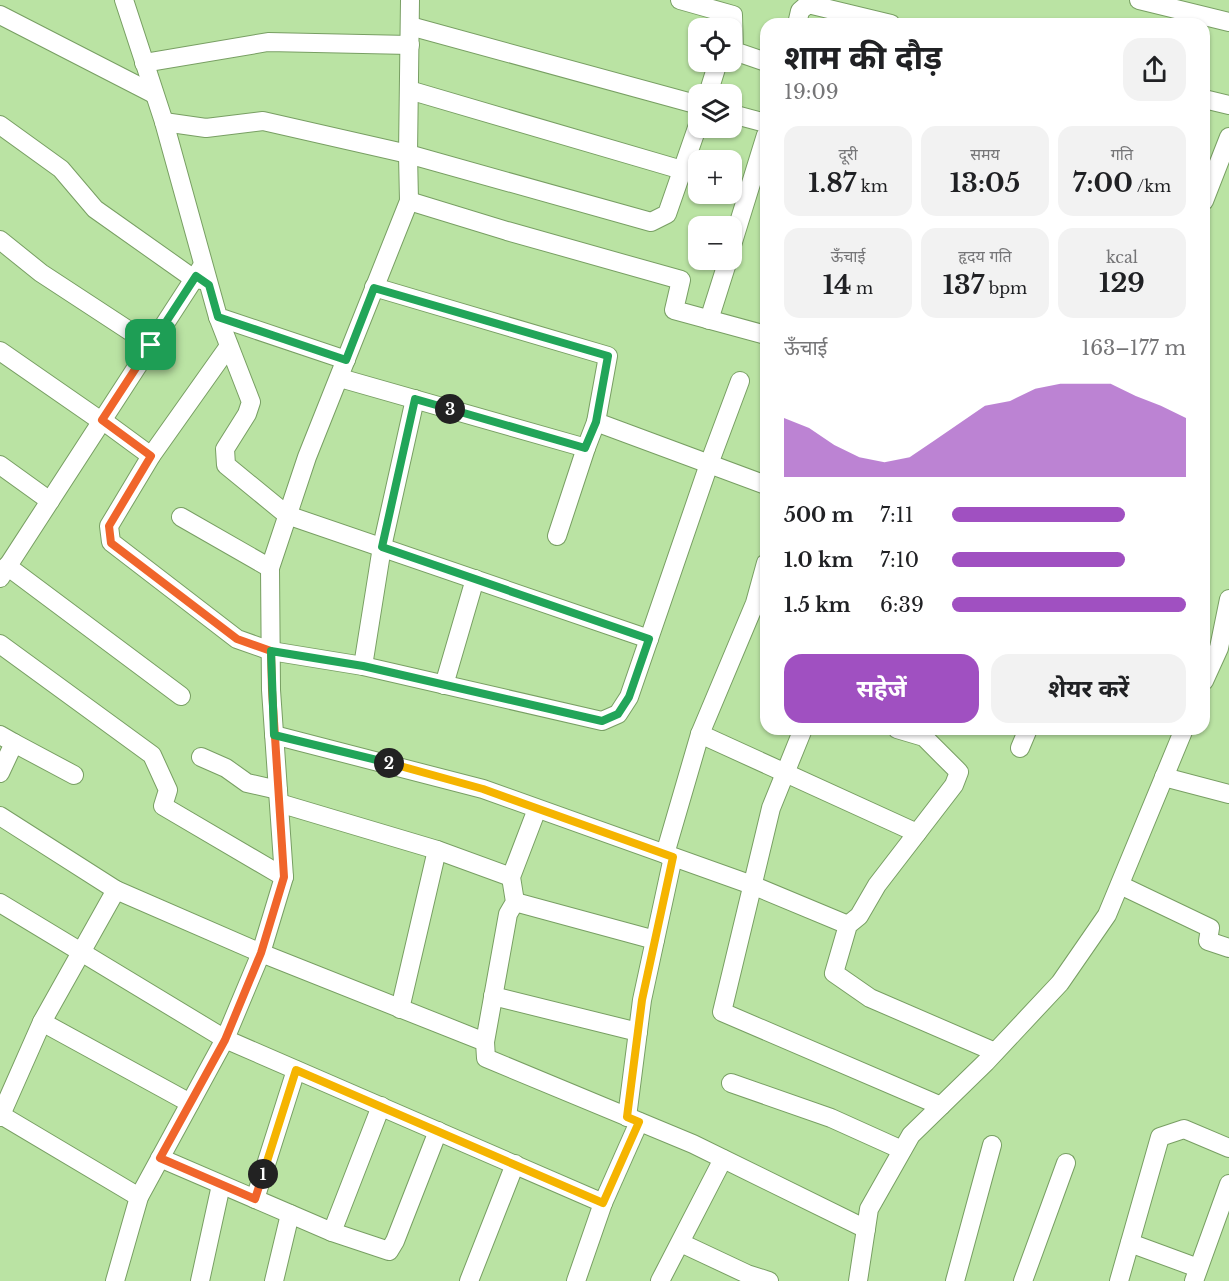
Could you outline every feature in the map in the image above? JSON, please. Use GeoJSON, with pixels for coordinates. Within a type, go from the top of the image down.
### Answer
{"type":"FeatureCollection","features":[{"type":"Feature","properties":{"kind":"street"},"geometry":{"type":"LineString","coordinates":[[124,0],[164,122],[202,277],[251,402],[247,414],[225,449],[226,465],[287,515],[649,639]]}},
{"type":"Feature","properties":{"kind":"street"},"geometry":{"type":"LineString","coordinates":[[115,1281],[139,1197],[225,1040],[261,953],[284,877],[274,735],[270,568],[307,457],[409,201],[410,0]]}},
{"type":"Feature","properties":{"kind":"street"},"geometry":{"type":"LineString","coordinates":[[680,0],[733,14],[734,51],[760,60]]}},
{"type":"Feature","properties":{"kind":"street"},"geometry":{"type":"LineString","coordinates":[[1139,0],[1229,22]]}},
{"type":"Feature","properties":{"kind":"street"},"geometry":{"type":"LineString","coordinates":[[798,18],[800,11],[808,4],[866,18]]}},
{"type":"Feature","properties":{"kind":"street"},"geometry":{"type":"LineString","coordinates":[[0,15],[154,94]]}},
{"type":"Feature","properties":{"kind":"street"},"geometry":{"type":"LineString","coordinates":[[410,26],[688,102]]}},
{"type":"Feature","properties":{"kind":"street"},"geometry":{"type":"LineString","coordinates":[[144,63],[268,42],[410,45]]}},
{"type":"Feature","properties":{"kind":"street"},"geometry":{"type":"LineString","coordinates":[[409,90],[682,170]]}},
{"type":"Feature","properties":{"kind":"street"},"geometry":{"type":"LineString","coordinates":[[1210,100],[1229,105]]}},
{"type":"Feature","properties":{"kind":"street"},"geometry":{"type":"LineString","coordinates":[[742,117],[760,121]]}},
{"type":"Feature","properties":{"kind":"street"},"geometry":{"type":"LineString","coordinates":[[164,122],[206,129],[263,121],[408,154],[651,222],[668,214],[693,138]]}},
{"type":"Feature","properties":{"kind":"street"},"geometry":{"type":"LineString","coordinates":[[0,125],[61,169],[95,209],[202,277]]}},
{"type":"Feature","properties":{"kind":"street"},"geometry":{"type":"LineString","coordinates":[[1210,182],[1229,137]]}},
{"type":"Feature","properties":{"kind":"street"},"geometry":{"type":"LineString","coordinates":[[741,216],[760,154]]}},
{"type":"Feature","properties":{"kind":"street"},"geometry":{"type":"LineString","coordinates":[[409,201],[681,280],[674,310],[760,333]]}},
{"type":"Feature","properties":{"kind":"street"},"geometry":{"type":"LineString","coordinates":[[0,240],[41,273],[151,345]]}},
{"type":"Feature","properties":{"kind":"street"},"geometry":{"type":"LineString","coordinates":[[709,320],[725,270]]}},
{"type":"Feature","properties":{"kind":"street"},"geometry":{"type":"LineString","coordinates":[[181,696],[4,572],[151,345],[202,277]]}},
{"type":"Feature","properties":{"kind":"street"},"geometry":{"type":"LineString","coordinates":[[374,288],[608,356],[596,422],[585,448],[557,536]]}},
{"type":"Feature","properties":{"kind":"street"},"geometry":{"type":"LineString","coordinates":[[218,317],[415,399],[585,448]]}},
{"type":"Feature","properties":{"kind":"street"},"geometry":{"type":"LineString","coordinates":[[229,346],[151,456],[109,526],[111,543],[237,639],[271,651],[363,666],[602,721],[618,714],[629,697],[709,464],[741,381]]}},
{"type":"Feature","properties":{"kind":"street"},"geometry":{"type":"LineString","coordinates":[[0,351],[151,456]]}},
{"type":"Feature","properties":{"kind":"street"},"geometry":{"type":"LineString","coordinates":[[363,666],[382,547],[415,399]]}},
{"type":"Feature","properties":{"kind":"street"},"geometry":{"type":"LineString","coordinates":[[596,422],[760,483]]}},
{"type":"Feature","properties":{"kind":"street"},"geometry":{"type":"LineString","coordinates":[[0,465],[50,501]]}},
{"type":"Feature","properties":{"kind":"street"},"geometry":{"type":"LineString","coordinates":[[181,517],[270,568]]}},
{"type":"Feature","properties":{"kind":"street"},"geometry":{"type":"LineString","coordinates":[[444,685],[475,579]]}},
{"type":"Feature","properties":{"kind":"street"},"geometry":{"type":"LineString","coordinates":[[576,1281],[633,1119],[642,1000],[669,856],[700,734],[756,603],[760,587]]}},
{"type":"Feature","properties":{"kind":"street"},"geometry":{"type":"LineString","coordinates":[[1210,663],[1225,637],[1229,599]]}},
{"type":"Feature","properties":{"kind":"street"},"geometry":{"type":"LineString","coordinates":[[0,644],[152,755],[168,790],[163,806],[284,877]]}},
{"type":"Feature","properties":{"kind":"street"},"geometry":{"type":"LineString","coordinates":[[700,734],[918,834]]}},
{"type":"Feature","properties":{"kind":"street"},"geometry":{"type":"LineString","coordinates":[[274,735],[483,789],[752,885],[848,925]]}},
{"type":"Feature","properties":{"kind":"street"},"geometry":{"type":"LineString","coordinates":[[801,735],[771,808],[722,1012],[940,1106]]}},
{"type":"Feature","properties":{"kind":"street"},"geometry":{"type":"LineString","coordinates":[[930,735],[959,772],[954,784],[918,834],[877,885],[859,916],[848,925],[834,973],[870,998],[995,1052]]}},
{"type":"Feature","properties":{"kind":"street"},"geometry":{"type":"LineString","coordinates":[[1020,748],[1025,735]]}},
{"type":"Feature","properties":{"kind":"street"},"geometry":{"type":"LineString","coordinates":[[861,1280],[869,1209],[910,1135],[995,1052],[1060,983],[1107,915],[1182,735]]}},
{"type":"Feature","properties":{"kind":"street"},"geometry":{"type":"LineString","coordinates":[[0,773],[7,739],[74,775]]}},
{"type":"Feature","properties":{"kind":"street"},"geometry":{"type":"LineString","coordinates":[[201,757],[278,797],[511,877]]}},
{"type":"Feature","properties":{"kind":"street"},"geometry":{"type":"LineString","coordinates":[[1164,777],[1229,795]]}},
{"type":"Feature","properties":{"kind":"street"},"geometry":{"type":"LineString","coordinates":[[537,808],[511,877],[515,902],[508,914],[485,1042],[486,1058],[723,1159],[866,1229]]}},
{"type":"Feature","properties":{"kind":"street"},"geometry":{"type":"LineString","coordinates":[[0,816],[116,890],[261,953],[485,1042]]}},
{"type":"Feature","properties":{"kind":"street"},"geometry":{"type":"LineString","coordinates":[[400,1008],[437,850]]}},
{"type":"Feature","properties":{"kind":"street"},"geometry":{"type":"LineString","coordinates":[[1120,885],[1210,928],[1208,941],[1229,948]]}},
{"type":"Feature","properties":{"kind":"street"},"geometry":{"type":"LineString","coordinates":[[116,890],[42,1022],[0,1116],[139,1197]]}},
{"type":"Feature","properties":{"kind":"street"},"geometry":{"type":"LineString","coordinates":[[515,902],[655,940]]}},
{"type":"Feature","properties":{"kind":"street"},"geometry":{"type":"LineString","coordinates":[[0,903],[225,1040],[603,1203]]}},
{"type":"Feature","properties":{"kind":"street"},"geometry":{"type":"LineString","coordinates":[[494,996],[638,1032]]}},
{"type":"Feature","properties":{"kind":"street"},"geometry":{"type":"LineString","coordinates":[[42,1022],[190,1103]]}},
{"type":"Feature","properties":{"kind":"street"},"geometry":{"type":"LineString","coordinates":[[255,1199],[296,1070]]}},
{"type":"Feature","properties":{"kind":"street"},"geometry":{"type":"LineString","coordinates":[[731,1083],[831,1118],[902,1150]]}},
{"type":"Feature","properties":{"kind":"street"},"geometry":{"type":"LineString","coordinates":[[332,1232],[381,1106]]}},
{"type":"Feature","properties":{"kind":"street"},"geometry":{"type":"LineString","coordinates":[[1119,1281],[1160,1137],[1184,1129],[1229,1148]]}},
{"type":"Feature","properties":{"kind":"street"},"geometry":{"type":"LineString","coordinates":[[160,1158],[332,1232],[389,1251],[438,1131]]}},
{"type":"Feature","properties":{"kind":"street"},"geometry":{"type":"LineString","coordinates":[[955,1281],[992,1145]]}},
{"type":"Feature","properties":{"kind":"street"},"geometry":{"type":"LineString","coordinates":[[660,1281],[723,1159]]}},
{"type":"Feature","properties":{"kind":"street"},"geometry":{"type":"LineString","coordinates":[[1023,1281],[1066,1162]]}},
{"type":"Feature","properties":{"kind":"street"},"geometry":{"type":"LineString","coordinates":[[469,1281],[515,1164]]}},
{"type":"Feature","properties":{"kind":"street"},"geometry":{"type":"LineString","coordinates":[[200,1281],[221,1185]]}},
{"type":"Feature","properties":{"kind":"street"},"geometry":{"type":"LineString","coordinates":[[1130,1243],[1196,1274],[1229,1185]]}},
{"type":"Feature","properties":{"kind":"street"},"geometry":{"type":"LineString","coordinates":[[274,1281],[290,1214]]}},
{"type":"Feature","properties":{"kind":"street"},"geometry":{"type":"LineString","coordinates":[[681,1243],[747,1274],[768,1281]]}},
{"type":"Feature","properties":{"kind":"route"},"geometry":{"type":"LineString","coordinates":[[151,345],[102,420],[151,456],[109,526],[111,543],[237,639],[271,651],[274,735],[284,877],[261,953],[225,1040],[160,1158],[255,1199],[296,1070],[603,1203],[639,1122],[627,1117],[642,1000],[673,857],[483,789],[274,735],[272,690],[271,651],[363,666],[602,721],[618,714],[629,697],[649,639],[382,547],[415,399],[585,448],[596,422],[608,356],[374,288],[346,360],[218,317],[209,285],[196,276],[151,345]]}}]}
